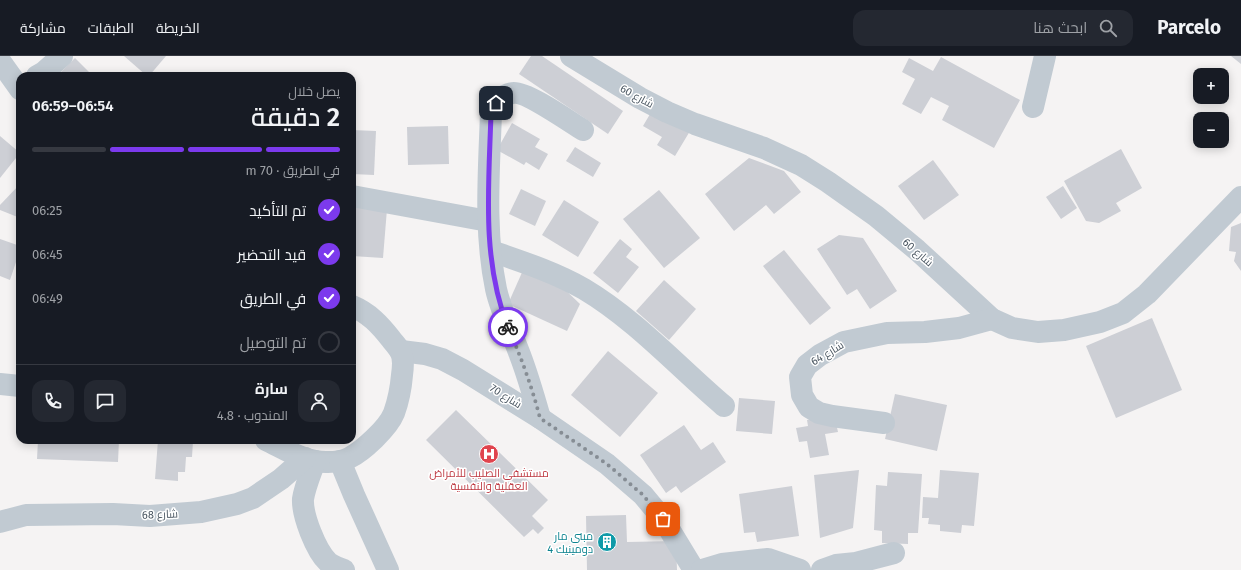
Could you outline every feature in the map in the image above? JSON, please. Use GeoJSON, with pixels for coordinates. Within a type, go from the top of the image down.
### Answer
{"type":"FeatureCollection","features":[{"type":"Feature","properties":{"kind":"street"},"geometry":{"type":"LineString","coordinates":[[44,72],[62,56]]}},
{"type":"Feature","properties":{"kind":"street","name":"شارع 60"},"geometry":{"type":"LineString","coordinates":[[571,56],[640,98],[667,112],[695,124],[764,148],[801,165],[876,216],[918,250],[992,319],[1012,328],[1038,332],[1064,330],[1100,322],[1123,313],[1147,294],[1241,197]]}},
{"type":"Feature","properties":{"kind":"street"},"geometry":{"type":"LineString","coordinates":[[1033,107],[1045,56]]}},
{"type":"Feature","properties":{"kind":"street"},"geometry":{"type":"LineString","coordinates":[[0,61],[16,83]]}},
{"type":"Feature","properties":{"kind":"street"},"geometry":{"type":"LineString","coordinates":[[540,418],[520,354],[507,325],[496,289],[488,236],[488,178],[491,113],[496,103],[502,97],[514,92],[532,98],[583,130]]}},
{"type":"Feature","properties":{"kind":"street"},"geometry":{"type":"LineString","coordinates":[[356,197],[488,222]]}},
{"type":"Feature","properties":{"kind":"street"},"geometry":{"type":"LineString","coordinates":[[491,251],[554,274],[614,309],[640,330],[724,406]]}},
{"type":"Feature","properties":{"kind":"street"},"geometry":{"type":"LineString","coordinates":[[275,444],[310,459],[328,462],[340,461],[360,452],[389,422],[393,414],[402,382],[403,367],[401,351],[378,323],[356,308]]}},
{"type":"Feature","properties":{"kind":"street","name":"شارع 64"},"geometry":{"type":"LineString","coordinates":[[884,422],[832,416],[819,413],[809,407],[802,395],[800,377],[807,365],[820,355],[844,342],[887,333],[925,332],[958,328],[992,319]]}},
{"type":"Feature","properties":{"kind":"street","name":"شارع 70"},"geometry":{"type":"LineString","coordinates":[[401,351],[426,354],[463,370],[540,418],[607,464],[643,495],[663,519],[694,570]]}},
{"type":"Feature","properties":{"kind":"street"},"geometry":{"type":"LineString","coordinates":[[0,384],[16,386]]}},
{"type":"Feature","properties":{"kind":"street"},"geometry":{"type":"LineString","coordinates":[[310,459],[303,499],[305,515],[322,554],[328,562],[344,570]]}},
{"type":"Feature","properties":{"kind":"street","name":"شارع 68"},"geometry":{"type":"LineString","coordinates":[[0,522],[26,516],[113,514],[150,516],[201,512],[237,504],[253,498],[310,459]]}},
{"type":"Feature","properties":{"kind":"street"},"geometry":{"type":"LineString","coordinates":[[340,461],[388,570]]}},
{"type":"Feature","properties":{"kind":"street"},"geometry":{"type":"LineString","coordinates":[[822,570],[836,565],[856,563],[894,553]]}},
{"type":"Feature","properties":{"kind":"street"},"geometry":{"type":"LineString","coordinates":[[702,570],[722,564],[768,559],[800,570]]}},
{"type":"Feature","properties":{"kind":"building"},"geometry":{"type":"Polygon","coordinates":[[[124,56],[166,56],[152,72],[142,72],[124,56]]]}},
{"type":"Feature","properties":{"kind":"building"},"geometry":{"type":"Polygon","coordinates":[[[531,56],[542,56],[623,111],[608,134],[519,74],[531,56]]]}},
{"type":"Feature","properties":{"kind":"building"},"geometry":{"type":"Polygon","coordinates":[[[1231,56],[1241,56],[1241,64],[1231,56]]]}},
{"type":"Feature","properties":{"kind":"building"},"geometry":{"type":"Polygon","coordinates":[[[941,57],[1020,100],[994,148],[942,120],[949,106],[931,97],[921,114],[902,104],[915,79],[902,72],[909,58],[933,71],[941,57]]]}},
{"type":"Feature","properties":{"kind":"building"},"geometry":{"type":"Polygon","coordinates":[[[75,58],[89,72],[61,72],[75,58]]]}},
{"type":"Feature","properties":{"kind":"building"},"geometry":{"type":"Polygon","coordinates":[[[653,109],[690,131],[675,156],[657,145],[662,137],[643,126],[653,109]]]}},
{"type":"Feature","properties":{"kind":"building"},"geometry":{"type":"Polygon","coordinates":[[[512,123],[540,139],[535,147],[548,154],[539,170],[526,162],[524,165],[497,150],[512,123]]]}},
{"type":"Feature","properties":{"kind":"building"},"geometry":{"type":"Polygon","coordinates":[[[448,126],[449,164],[408,165],[407,127],[448,126]]]}},
{"type":"Feature","properties":{"kind":"building"},"geometry":{"type":"Polygon","coordinates":[[[356,130],[376,131],[374,175],[356,174],[356,130]]]}},
{"type":"Feature","properties":{"kind":"building"},"geometry":{"type":"Polygon","coordinates":[[[0,136],[16,150],[16,158],[0,178],[0,136]]]}},
{"type":"Feature","properties":{"kind":"building"},"geometry":{"type":"Polygon","coordinates":[[[575,147],[601,163],[593,177],[566,161],[575,147]]]}},
{"type":"Feature","properties":{"kind":"building"},"geometry":{"type":"Polygon","coordinates":[[[1121,149],[1142,188],[1116,203],[1121,211],[1099,223],[1086,221],[1064,181],[1121,149]]]}},
{"type":"Feature","properties":{"kind":"building"},"geometry":{"type":"Polygon","coordinates":[[[749,158],[784,171],[801,192],[774,214],[766,205],[734,231],[705,194],[749,158]]]}},
{"type":"Feature","properties":{"kind":"building"},"geometry":{"type":"Polygon","coordinates":[[[933,160],[959,195],[924,220],[898,186],[933,160]]]}},
{"type":"Feature","properties":{"kind":"building"},"geometry":{"type":"Polygon","coordinates":[[[1063,186],[1077,208],[1061,219],[1046,197],[1063,186]]]}},
{"type":"Feature","properties":{"kind":"building"},"geometry":{"type":"Polygon","coordinates":[[[16,188],[16,216],[0,210],[0,205],[16,188]]]}},
{"type":"Feature","properties":{"kind":"building"},"geometry":{"type":"Polygon","coordinates":[[[521,189],[546,201],[535,226],[509,214],[521,189]]]}},
{"type":"Feature","properties":{"kind":"building"},"geometry":{"type":"Polygon","coordinates":[[[659,190],[700,238],[664,268],[623,219],[659,190]]]}},
{"type":"Feature","properties":{"kind":"building"},"geometry":{"type":"Polygon","coordinates":[[[564,200],[599,222],[578,257],[542,235],[564,200]]]}},
{"type":"Feature","properties":{"kind":"building"},"geometry":{"type":"Polygon","coordinates":[[[356,207],[387,209],[383,258],[356,256],[356,207]]]}},
{"type":"Feature","properties":{"kind":"building"},"geometry":{"type":"Polygon","coordinates":[[[1241,223],[1241,271],[1234,261],[1236,252],[1229,251],[1231,227],[1241,223]]]}},
{"type":"Feature","properties":{"kind":"building"},"geometry":{"type":"Polygon","coordinates":[[[839,235],[863,238],[897,291],[870,309],[857,289],[847,295],[817,249],[839,235]]]}},
{"type":"Feature","properties":{"kind":"building"},"geometry":{"type":"Polygon","coordinates":[[[0,239],[16,245],[16,262],[10,280],[0,276],[0,239]]]}},
{"type":"Feature","properties":{"kind":"building"},"geometry":{"type":"Polygon","coordinates":[[[620,239],[632,249],[626,257],[639,267],[618,293],[593,273],[620,239]]]}},
{"type":"Feature","properties":{"kind":"building"},"geometry":{"type":"Polygon","coordinates":[[[784,250],[831,308],[810,325],[763,266],[784,250]]]}},
{"type":"Feature","properties":{"kind":"building"},"geometry":{"type":"Polygon","coordinates":[[[524,268],[558,283],[580,304],[567,331],[508,304],[524,268]]]}},
{"type":"Feature","properties":{"kind":"building"},"geometry":{"type":"Polygon","coordinates":[[[664,280],[696,309],[669,340],[636,311],[664,280]]]}},
{"type":"Feature","properties":{"kind":"building"},"geometry":{"type":"Polygon","coordinates":[[[1152,318],[1182,390],[1116,418],[1086,346],[1152,318]]]}},
{"type":"Feature","properties":{"kind":"building"},"geometry":{"type":"Polygon","coordinates":[[[608,351],[658,393],[620,437],[571,395],[608,351]]]}},
{"type":"Feature","properties":{"kind":"building"},"geometry":{"type":"Polygon","coordinates":[[[895,394],[947,405],[937,451],[885,439],[895,394]]]}},
{"type":"Feature","properties":{"kind":"building"},"geometry":{"type":"Polygon","coordinates":[[[739,398],[775,401],[772,434],[736,431],[739,398]]]}},
{"type":"Feature","properties":{"kind":"building"},"geometry":{"type":"Polygon","coordinates":[[[456,410],[548,500],[532,516],[544,528],[538,534],[533,529],[524,537],[426,440],[456,410]]]}},
{"type":"Feature","properties":{"kind":"building"},"geometry":{"type":"Polygon","coordinates":[[[823,417],[836,423],[838,432],[825,434],[829,455],[810,458],[807,441],[799,442],[796,428],[808,426],[807,420],[823,417]]]}},
{"type":"Feature","properties":{"kind":"building"},"geometry":{"type":"Polygon","coordinates":[[[684,425],[701,450],[713,442],[726,462],[681,493],[676,486],[666,493],[640,455],[684,425]]]}},
{"type":"Feature","properties":{"kind":"building"},"geometry":{"type":"Polygon","coordinates":[[[38,444],[119,444],[118,462],[37,459],[38,444]]]}},
{"type":"Feature","properties":{"kind":"building"},"geometry":{"type":"Polygon","coordinates":[[[158,444],[193,444],[192,457],[186,457],[185,472],[178,472],[178,481],[155,479],[158,444]]]}},
{"type":"Feature","properties":{"kind":"building"},"geometry":{"type":"Polygon","coordinates":[[[859,470],[853,528],[820,538],[814,475],[859,470]]]}},
{"type":"Feature","properties":{"kind":"building"},"geometry":{"type":"Polygon","coordinates":[[[940,470],[979,473],[974,526],[962,525],[961,533],[940,531],[940,525],[928,524],[929,518],[922,518],[923,497],[938,498],[940,470]]]}},
{"type":"Feature","properties":{"kind":"building"},"geometry":{"type":"Polygon","coordinates":[[[888,472],[922,474],[918,533],[908,533],[908,544],[882,543],[882,531],[874,530],[876,485],[887,486],[888,472]]]}},
{"type":"Feature","properties":{"kind":"building"},"geometry":{"type":"Polygon","coordinates":[[[792,486],[799,536],[757,542],[755,532],[744,533],[739,494],[792,486]]]}},
{"type":"Feature","properties":{"kind":"building","name":"مبنى مار دومينيك 4"},"geometry":{"type":"Polygon","coordinates":[[[626,515],[627,542],[676,541],[677,570],[587,570],[586,516],[626,515]]]}},
{"type":"Feature","properties":{"kind":"way so far"},"geometry":{"type":"LineString","coordinates":[[508,327],[520,354],[540,418],[607,464],[643,495],[663,519]]}},
{"type":"Feature","properties":{"kind":"place","name":"مستشفى الصليب للأمراض العقلية والنفسية"},"geometry":{"type":"Point","coordinates":[489,454]}},
{"type":"Feature","properties":{"kind":"place","name":"مبنى مار دومينيك 4"},"geometry":{"type":"Point","coordinates":[607,542]}},
{"type":"Feature","properties":{"kind":"route"},"geometry":{"type":"LineString","coordinates":[[496,103],[491,113],[488,178],[488,236],[496,289],[508,327]]}}]}
